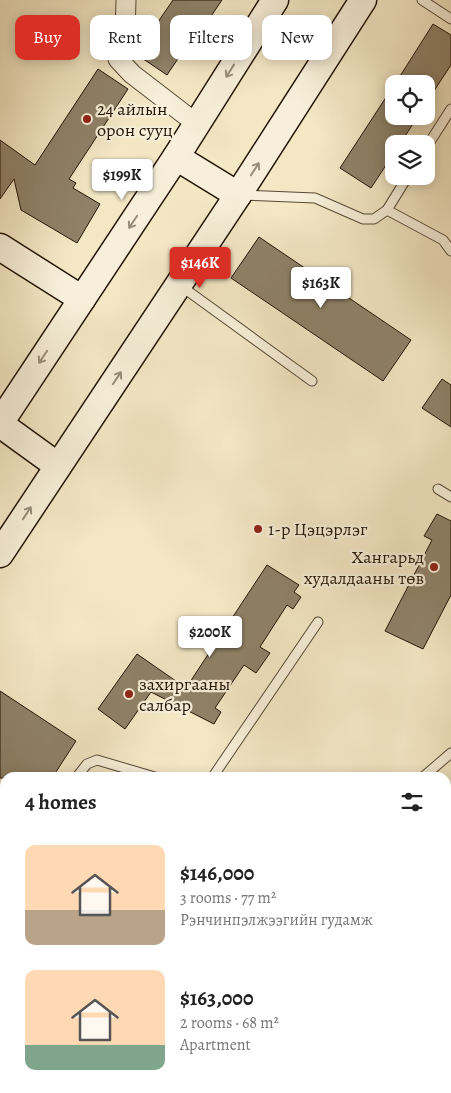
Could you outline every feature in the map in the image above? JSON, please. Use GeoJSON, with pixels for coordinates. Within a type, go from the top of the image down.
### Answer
{"type":"FeatureCollection","features":[{"type":"Feature","properties":{"kind":"main road"},"geometry":{"type":"LineString","coordinates":[[58,466],[0,423],[176,157],[275,0]]}},
{"type":"Feature","properties":{"kind":"main road"},"geometry":{"type":"LineString","coordinates":[[0,554],[238,195],[364,0]]}},
{"type":"Feature","properties":{"kind":"main road"},"geometry":{"type":"LineString","coordinates":[[176,157],[238,195]]}},
{"type":"Feature","properties":{"kind":"main road"},"geometry":{"type":"LineString","coordinates":[[0,247],[82,299]]}},
{"type":"Feature","properties":{"kind":"street"},"geometry":{"type":"LineString","coordinates":[[126,0],[125,33],[118,43],[118,59],[132,74],[197,124]]}},
{"type":"Feature","properties":{"kind":"lane"},"geometry":{"type":"LineString","coordinates":[[422,0],[451,19]]}},
{"type":"Feature","properties":{"kind":"lane"},"geometry":{"type":"LineString","coordinates":[[434,135],[451,109]]}},
{"type":"Feature","properties":{"kind":"lane"},"geometry":{"type":"LineString","coordinates":[[238,195],[315,198],[363,220],[374,219],[387,210],[402,185]]}},
{"type":"Feature","properties":{"kind":"lane"},"geometry":{"type":"LineString","coordinates":[[387,210],[443,240],[451,251]]}},
{"type":"Feature","properties":{"kind":"lane"},"geometry":{"type":"LineString","coordinates":[[178,284],[312,381]]}},
{"type":"Feature","properties":{"kind":"lane"},"geometry":{"type":"LineString","coordinates":[[438,489],[451,496]]}},
{"type":"Feature","properties":{"kind":"lane"},"geometry":{"type":"LineString","coordinates":[[216,772],[318,622]]}},
{"type":"Feature","properties":{"kind":"lane"},"geometry":{"type":"LineString","coordinates":[[429,772],[451,753]]}},
{"type":"Feature","properties":{"kind":"lane"},"geometry":{"type":"LineString","coordinates":[[81,772],[87,764],[97,760],[138,772]]}},
{"type":"Feature","properties":{"kind":"building"},"geometry":{"type":"Polygon","coordinates":[[[173,0],[222,0],[212,15],[170,15],[170,60],[177,60],[167,75],[145,60],[160,60],[160,19],[173,0]]]}},
{"type":"Feature","properties":{"kind":"building"},"geometry":{"type":"Polygon","coordinates":[[[433,24],[451,35],[451,65],[435,89],[435,75],[401,75],[433,24]]]}},
{"type":"Feature","properties":{"kind":"building"},"geometry":{"type":"Polygon","coordinates":[[[98,69],[128,89],[69,179],[76,183],[73,188],[100,204],[77,243],[21,210],[14,179],[0,199],[0,140],[35,165],[98,69]]]}},
{"type":"Feature","properties":{"kind":"building"},"geometry":{"type":"Polygon","coordinates":[[[385,99],[385,125],[412,125],[406,135],[385,135],[385,167],[371,188],[340,168],[385,99]]]}},
{"type":"Feature","properties":{"kind":"building"},"geometry":{"type":"Polygon","coordinates":[[[259,237],[411,340],[383,381],[231,278],[259,237]]]}},
{"type":"Feature","properties":{"kind":"building"},"geometry":{"type":"Polygon","coordinates":[[[442,379],[451,385],[451,427],[422,408],[442,379]]]}},
{"type":"Feature","properties":{"kind":"building","name":"Хангарьд худалдааны төв"},"geometry":{"type":"Polygon","coordinates":[[[437,514],[451,521],[451,595],[423,649],[385,631],[432,540],[424,536],[437,514]]]}},
{"type":"Feature","properties":{"kind":"building"},"geometry":{"type":"Polygon","coordinates":[[[267,565],[299,585],[294,592],[301,597],[293,609],[287,605],[260,647],[270,653],[256,673],[244,665],[215,708],[221,712],[214,724],[151,692],[125,729],[98,709],[137,654],[186,688],[267,565]]]}},
{"type":"Feature","properties":{"kind":"building"},"geometry":{"type":"Polygon","coordinates":[[[0,691],[76,741],[56,772],[0,772],[0,691]]]}},
{"type":"Feature","properties":{"kind":"place","name":"24 айлын орон сууц"},"geometry":{"type":"Point","coordinates":[87,119]}},
{"type":"Feature","properties":{"kind":"place","name":"1-р Цэцэрлэг"},"geometry":{"type":"Point","coordinates":[258,529]}},
{"type":"Feature","properties":{"kind":"place","name":"Хангарьд худалдааны төв"},"geometry":{"type":"Point","coordinates":[434,567]}},
{"type":"Feature","properties":{"kind":"place","name":"захиргааны салбар"},"geometry":{"type":"Point","coordinates":[129,694]}}]}
